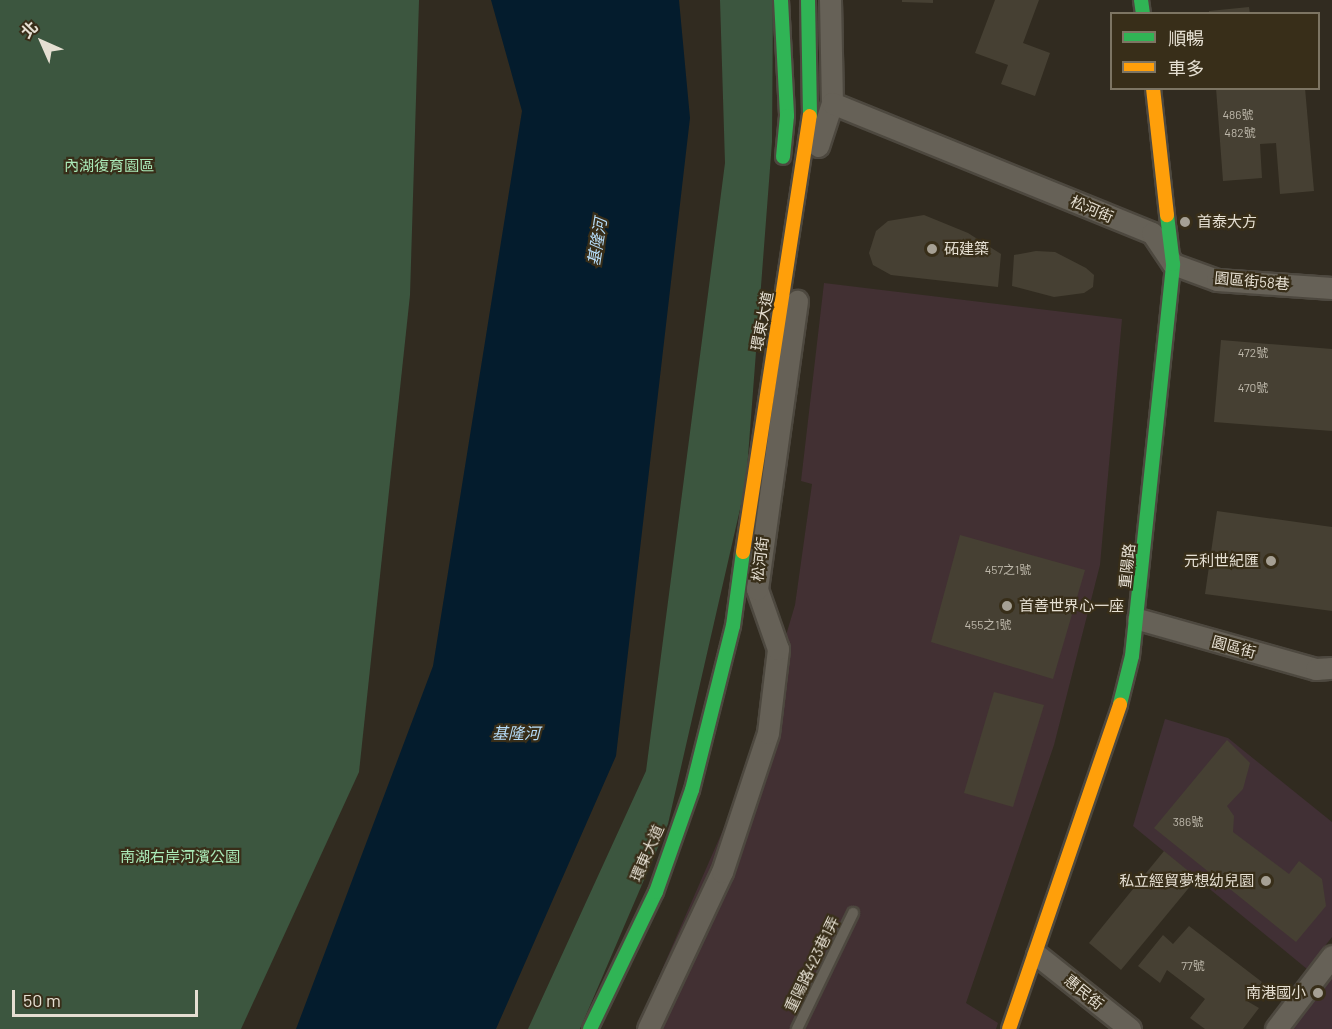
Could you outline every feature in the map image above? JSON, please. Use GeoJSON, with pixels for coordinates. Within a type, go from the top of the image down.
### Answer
{"type":"FeatureCollection","features":[{"type":"Feature","properties":{"kind":"main road"},"geometry":{"type":"LineString","coordinates":[[781,0],[787,116],[781,174]]}},
{"type":"Feature","properties":{"kind":"main road","name":"環東大道"},"geometry":{"type":"LineString","coordinates":[[590,1029],[656,892],[692,790],[733,626],[763,402],[783,300],[811,109],[808,0]]}},
{"type":"Feature","properties":{"kind":"main road","name":"重陽路"},"geometry":{"type":"LineString","coordinates":[[1009,1029],[1037,955],[1114,729],[1138,618],[1173,264],[1153,90]]}},
{"type":"Feature","properties":{"kind":"main road","name":"環東大道"},"geometry":{"type":"LineString","coordinates":[[585,1029],[683,815],[727,654],[770,279]]}},
{"type":"Feature","properties":{"kind":"street","name":"松河街"},"geometry":{"type":"LineString","coordinates":[[648,1029],[722,872],[768,733],[778,649],[757,589],[795,323],[805,220],[818,142],[832,103],[830,0]]}},
{"type":"Feature","properties":{"kind":"street","name":"松河街"},"geometry":{"type":"LineString","coordinates":[[832,103],[1152,233],[1173,264]]}},
{"type":"Feature","properties":{"kind":"street","name":"園區街58巷"},"geometry":{"type":"LineString","coordinates":[[1173,264],[1217,280],[1332,288]]}},
{"type":"Feature","properties":{"kind":"street","name":"園區街"},"geometry":{"type":"LineString","coordinates":[[1138,618],[1316,669],[1332,668]]}},
{"type":"Feature","properties":{"kind":"street","name":"惠民街"},"geometry":{"type":"LineString","coordinates":[[1037,955],[1130,1029]]}},
{"type":"Feature","properties":{"kind":"street"},"geometry":{"type":"LineString","coordinates":[[1276,1029],[1332,956]]}},
{"type":"Feature","properties":{"kind":"lane","name":"重陽路423巷1弄"},"geometry":{"type":"LineString","coordinates":[[797,1029],[853,913]]}},
{"type":"Feature","properties":{"kind":"shaded area"},"geometry":{"type":"Polygon","coordinates":[[[824,283],[1122,319],[1100,565],[1054,745],[966,1003],[998,1023],[996,1029],[636,1029],[740,791],[795,605],[812,484],[801,481],[824,283]]]}},
{"type":"Feature","properties":{"kind":"shaded area","name":"私立經貿夢想幼兒園"},"geometry":{"type":"Polygon","coordinates":[[[1165,719],[1228,738],[1332,822],[1332,937],[1307,969],[1133,826],[1165,719]]]}},
{"type":"Feature","properties":{"kind":"shaded area","name":"南港國小"},"geometry":{"type":"Polygon","coordinates":[[[1332,956],[1332,1029],[1276,1029],[1332,956]]]}},
{"type":"Feature","properties":{"kind":"green space","name":"南湖右岸河濱公園"},"geometry":{"type":"Polygon","coordinates":[[[0,0],[419,0],[410,295],[359,772],[241,1029],[0,1029],[0,0]]]}},
{"type":"Feature","properties":{"kind":"green space"},"geometry":{"type":"Polygon","coordinates":[[[720,0],[773,0],[772,142],[746,483],[668,824],[580,1029],[528,1029],[646,771],[725,163],[720,0]]]}},
{"type":"Feature","properties":{"kind":"water","name":"基隆河"},"geometry":{"type":"Polygon","coordinates":[[[491,0],[679,0],[690,118],[616,756],[496,1029],[296,1029],[433,666],[522,111],[491,0]]]}},
{"type":"Feature","properties":{"kind":"building"},"geometry":{"type":"Polygon","coordinates":[[[902,0],[933,0],[933,3],[902,2],[902,0]]]}},
{"type":"Feature","properties":{"kind":"building"},"geometry":{"type":"Polygon","coordinates":[[[995,0],[1039,0],[1023,43],[1050,53],[1035,96],[1001,84],[1008,65],[975,53],[995,0]]]}},
{"type":"Feature","properties":{"kind":"building"},"geometry":{"type":"Polygon","coordinates":[[[1249,7],[1250,12],[1209,12],[1249,7]]]}},
{"type":"Feature","properties":{"kind":"building"},"geometry":{"type":"Polygon","coordinates":[[[1216,90],[1305,90],[1314,191],[1280,194],[1276,143],[1260,144],[1262,178],[1223,181],[1216,90]]]}},
{"type":"Feature","properties":{"kind":"building","name":"砳建築"},"geometry":{"type":"Polygon","coordinates":[[[924,215],[968,233],[1001,254],[998,287],[891,275],[873,265],[869,253],[876,231],[888,221],[924,215]]]}},
{"type":"Feature","properties":{"kind":"building"},"geometry":{"type":"Polygon","coordinates":[[[1036,251],[1055,252],[1086,268],[1094,275],[1093,287],[1084,293],[1054,297],[1012,286],[1014,255],[1036,251]]]}},
{"type":"Feature","properties":{"kind":"building"},"geometry":{"type":"Polygon","coordinates":[[[1221,340],[1332,349],[1332,431],[1214,422],[1221,340]]]}},
{"type":"Feature","properties":{"kind":"building","name":"元利世紀匯"},"geometry":{"type":"Polygon","coordinates":[[[1217,511],[1332,527],[1332,611],[1205,594],[1217,511]]]}},
{"type":"Feature","properties":{"kind":"building","name":"首善世界心一座"},"geometry":{"type":"Polygon","coordinates":[[[960,535],[1085,570],[1053,679],[931,642],[960,535]]]}},
{"type":"Feature","properties":{"kind":"building"},"geometry":{"type":"Polygon","coordinates":[[[994,692],[1044,705],[1013,807],[964,793],[994,692]]]}},
{"type":"Feature","properties":{"kind":"building"},"geometry":{"type":"Polygon","coordinates":[[[1227,740],[1250,763],[1243,789],[1227,806],[1234,816],[1233,832],[1289,874],[1299,861],[1322,879],[1326,906],[1296,942],[1154,828],[1227,740]]]}},
{"type":"Feature","properties":{"kind":"building"},"geometry":{"type":"Polygon","coordinates":[[[1164,851],[1197,878],[1121,970],[1089,943],[1164,851]]]}},
{"type":"Feature","properties":{"kind":"building"},"geometry":{"type":"Polygon","coordinates":[[[1189,926],[1262,982],[1247,1001],[1259,1008],[1243,1029],[1205,1029],[1190,1018],[1205,999],[1167,970],[1160,983],[1138,966],[1163,935],[1173,944],[1189,926]]]}},
{"type":"Feature","properties":{"kind":"traffic: fast"},"geometry":{"type":"LineString","coordinates":[[781,0],[787,116],[783,157]]}},
{"type":"Feature","properties":{"kind":"traffic: fast"},"geometry":{"type":"LineString","coordinates":[[808,0],[810,116]]}},
{"type":"Feature","properties":{"kind":"traffic: fast"},"geometry":{"type":"LineString","coordinates":[[1141,0],[1143,12]]}},
{"type":"Feature","properties":{"kind":"traffic: fast"},"geometry":{"type":"LineString","coordinates":[[1120,704],[1132,656],[1173,264],[1167,215]]}},
{"type":"Feature","properties":{"kind":"traffic: fast"},"geometry":{"type":"LineString","coordinates":[[590,1029],[656,892],[692,790],[733,626],[743,552]]}},
{"type":"Feature","properties":{"kind":"traffic: slow"},"geometry":{"type":"LineString","coordinates":[[1153,90],[1167,215]]}},
{"type":"Feature","properties":{"kind":"traffic: slow"},"geometry":{"type":"LineString","coordinates":[[743,552],[810,116]]}},
{"type":"Feature","properties":{"kind":"traffic: slow"},"geometry":{"type":"LineString","coordinates":[[1009,1029],[1120,704]]}},
{"type":"Feature","properties":{"kind":"place","name":"首泰大方"},"geometry":{"type":"Point","coordinates":[1185,222]}},
{"type":"Feature","properties":{"kind":"place","name":"砳建築"},"geometry":{"type":"Point","coordinates":[932,249]}},
{"type":"Feature","properties":{"kind":"place","name":"元利世紀匯"},"geometry":{"type":"Point","coordinates":[1271,561]}},
{"type":"Feature","properties":{"kind":"place","name":"首善世界心一座"},"geometry":{"type":"Point","coordinates":[1007,606]}},
{"type":"Feature","properties":{"kind":"place","name":"私立經貿夢想幼兒園"},"geometry":{"type":"Point","coordinates":[1266,881]}},
{"type":"Feature","properties":{"kind":"place","name":"南港國小"},"geometry":{"type":"Point","coordinates":[1318,993]}},
{"type":"Feature","properties":{"kind":"park label","name":"內湖復育園區"},"geometry":{"type":"Point","coordinates":[109,166]}}]}
